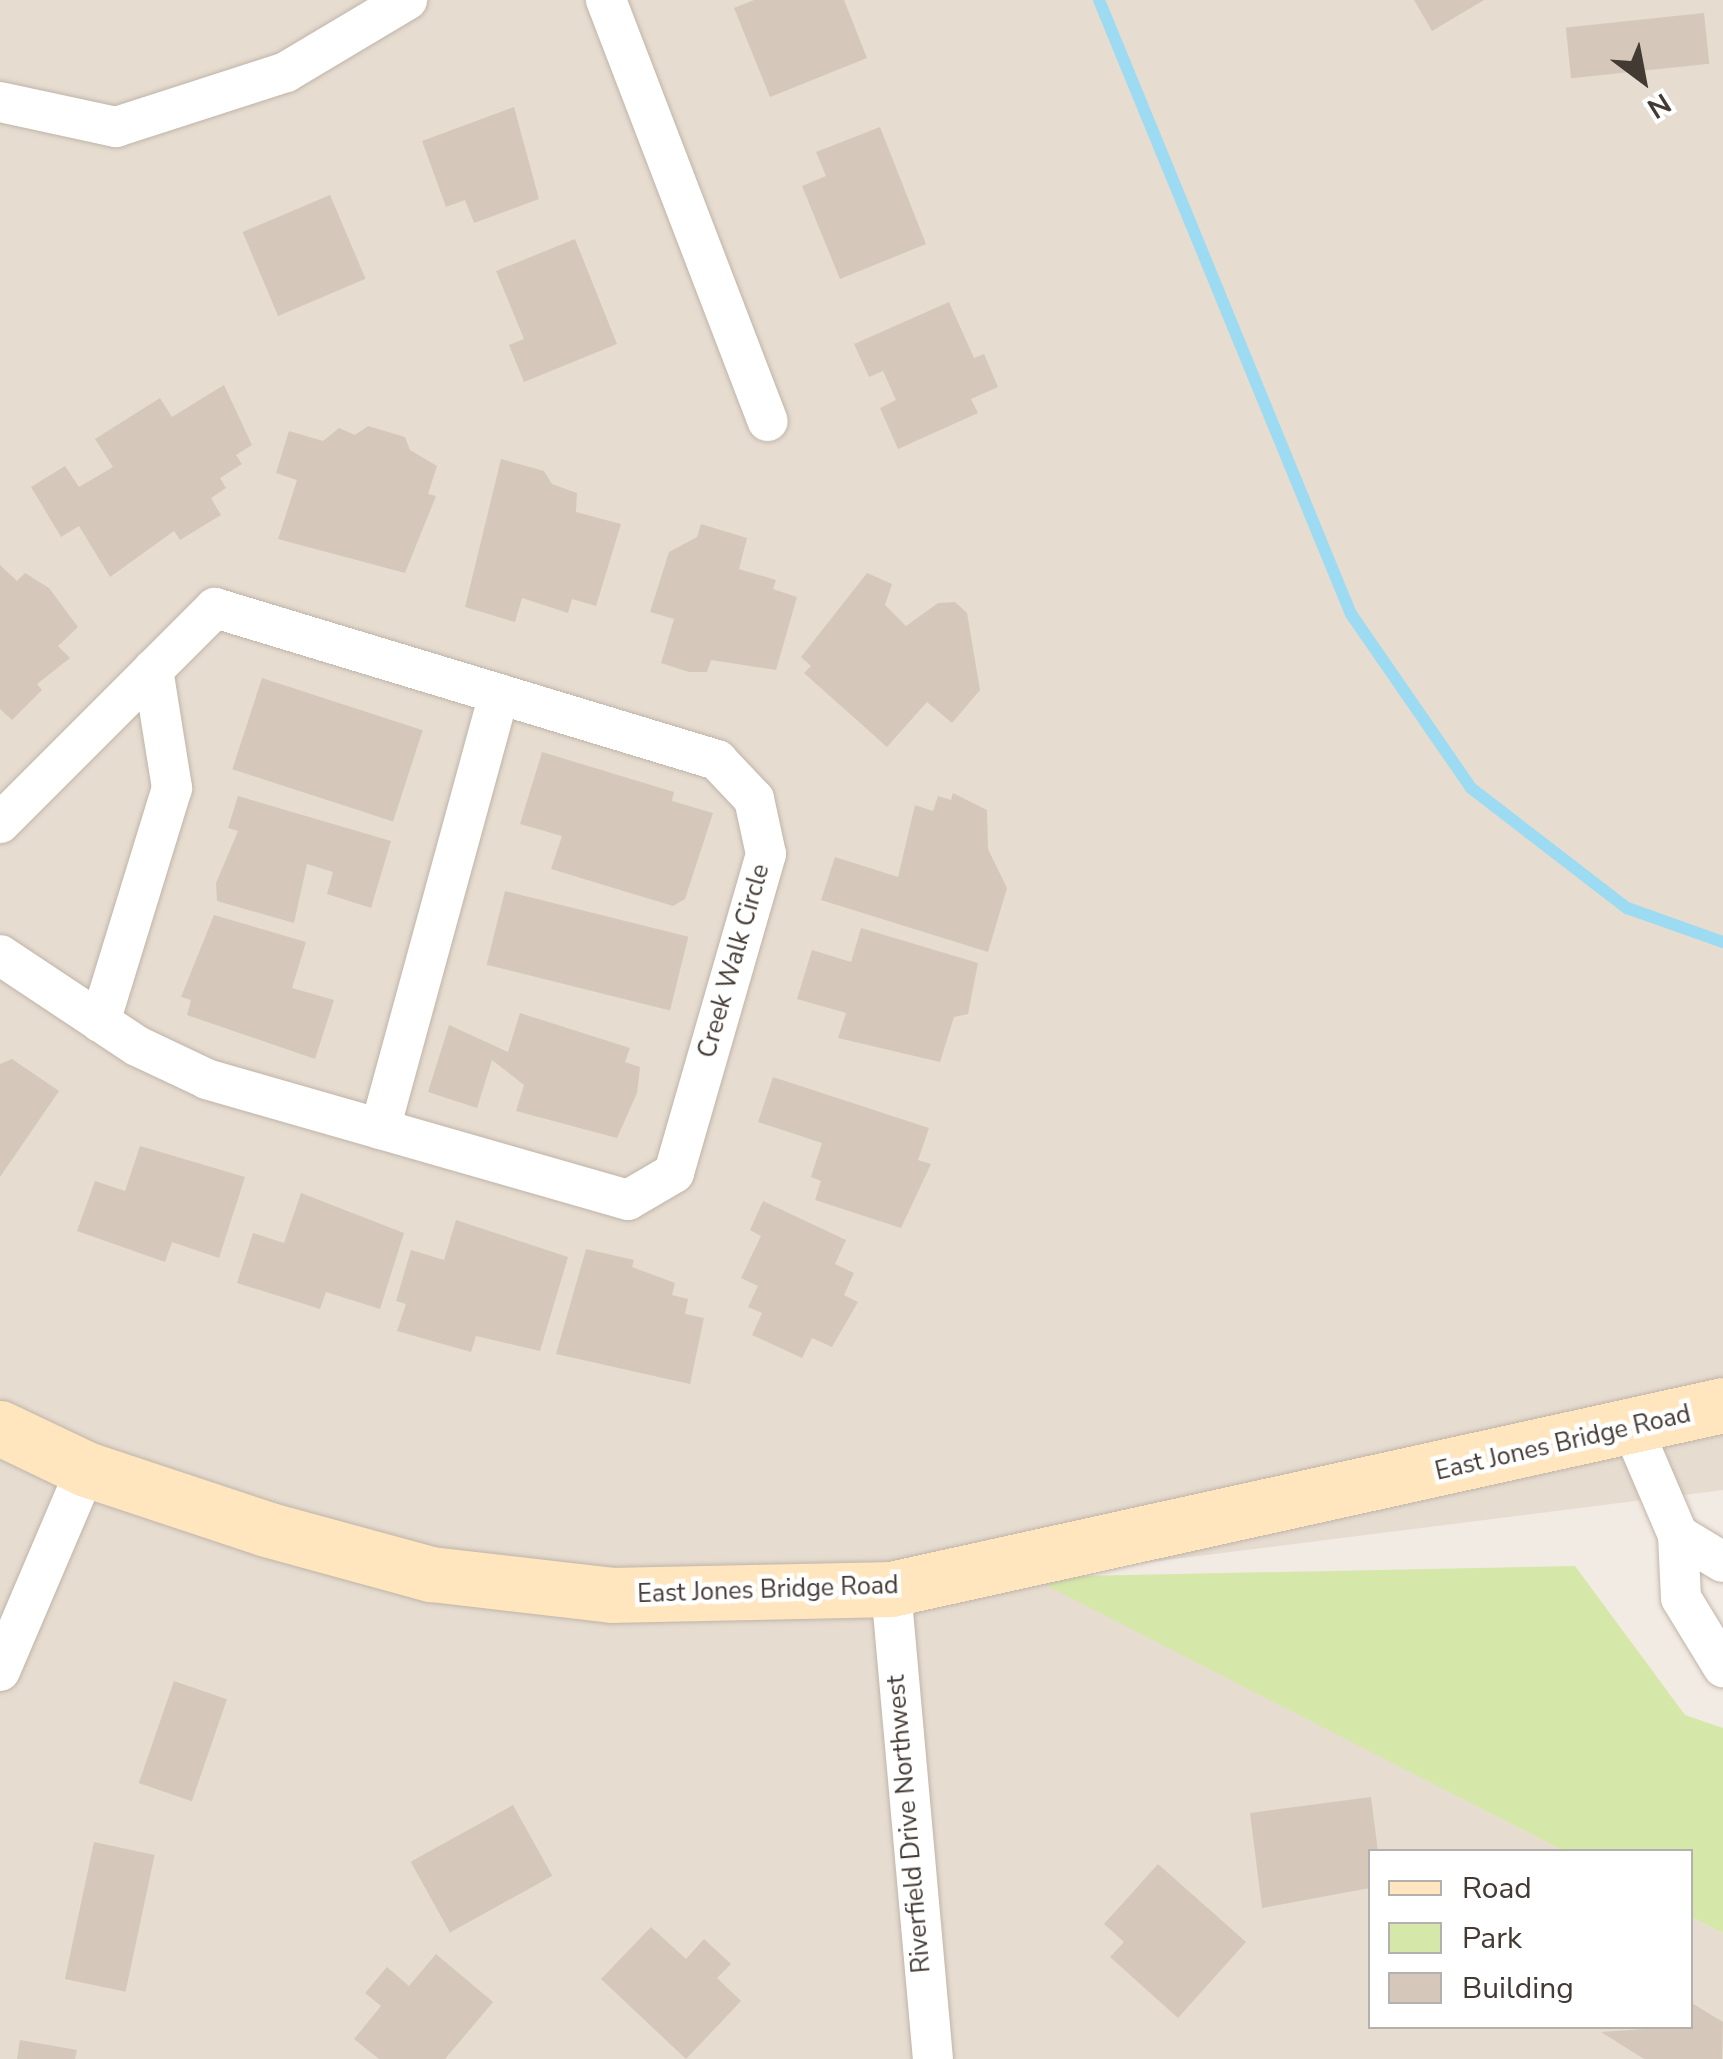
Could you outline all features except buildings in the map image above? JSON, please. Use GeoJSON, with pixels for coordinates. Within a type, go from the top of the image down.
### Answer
{"type":"FeatureCollection","features":[{"type":"Feature","properties":{"kind":"street"},"geometry":{"type":"LineString","coordinates":[[0,102],[116,128],[286,72],[407,0]]}},
{"type":"Feature","properties":{"kind":"street"},"geometry":{"type":"LineString","coordinates":[[606,0],[768,421]]}},
{"type":"Feature","properties":{"kind":"street","name":"Creek Walk Circle"},"geometry":{"type":"LineString","coordinates":[[0,823],[215,608],[717,760],[754,799],[766,854],[674,1173],[628,1200],[207,1080],[100,1022],[0,955]]}},
{"type":"Feature","properties":{"kind":"street"},"geometry":{"type":"LineString","coordinates":[[100,1022],[172,788],[153,670]]}},
{"type":"Feature","properties":{"kind":"street"},"geometry":{"type":"LineString","coordinates":[[380,1129],[499,694]]}},
{"type":"Feature","properties":{"kind":"street","name":"East Jones Bridge Road"},"geometry":{"type":"LineString","coordinates":[[0,1428],[86,1469],[431,1574],[612,1595],[892,1589],[1634,1430],[1723,1405]]}},
{"type":"Feature","properties":{"kind":"street"},"geometry":{"type":"LineString","coordinates":[[1634,1430],[1678,1535],[1681,1598],[1723,1667]]}},
{"type":"Feature","properties":{"kind":"street"},"geometry":{"type":"LineString","coordinates":[[0,1671],[86,1469]]}},
{"type":"Feature","properties":{"kind":"street"},"geometry":{"type":"LineString","coordinates":[[1678,1535],[1723,1562]]}},
{"type":"Feature","properties":{"kind":"street","name":"Riverfield Drive Northwest"},"geometry":{"type":"LineString","coordinates":[[892,1589],[932,2059]]}},
{"type":"Feature","properties":{"kind":"shaded area"},"geometry":{"type":"Polygon","coordinates":[[[0,0],[1723,0],[1723,1490],[1032,1577],[1560,1849],[1368,1849],[1368,2029],[1693,2029],[1693,1918],[1723,1933],[1723,2059],[0,2059],[0,0]]]}},
{"type":"Feature","properties":{"kind":"green space"},"geometry":{"type":"Polygon","coordinates":[[[1575,1566],[1685,1715],[1723,1728],[1723,1933],[1693,1918],[1693,1849],[1560,1849],[1030,1577],[1575,1566]]]}},
{"type":"Feature","properties":{"kind":"waterway"},"geometry":{"type":"LineString","coordinates":[[1099,0],[1351,614],[1471,788],[1627,908],[1723,942]]}}]}
